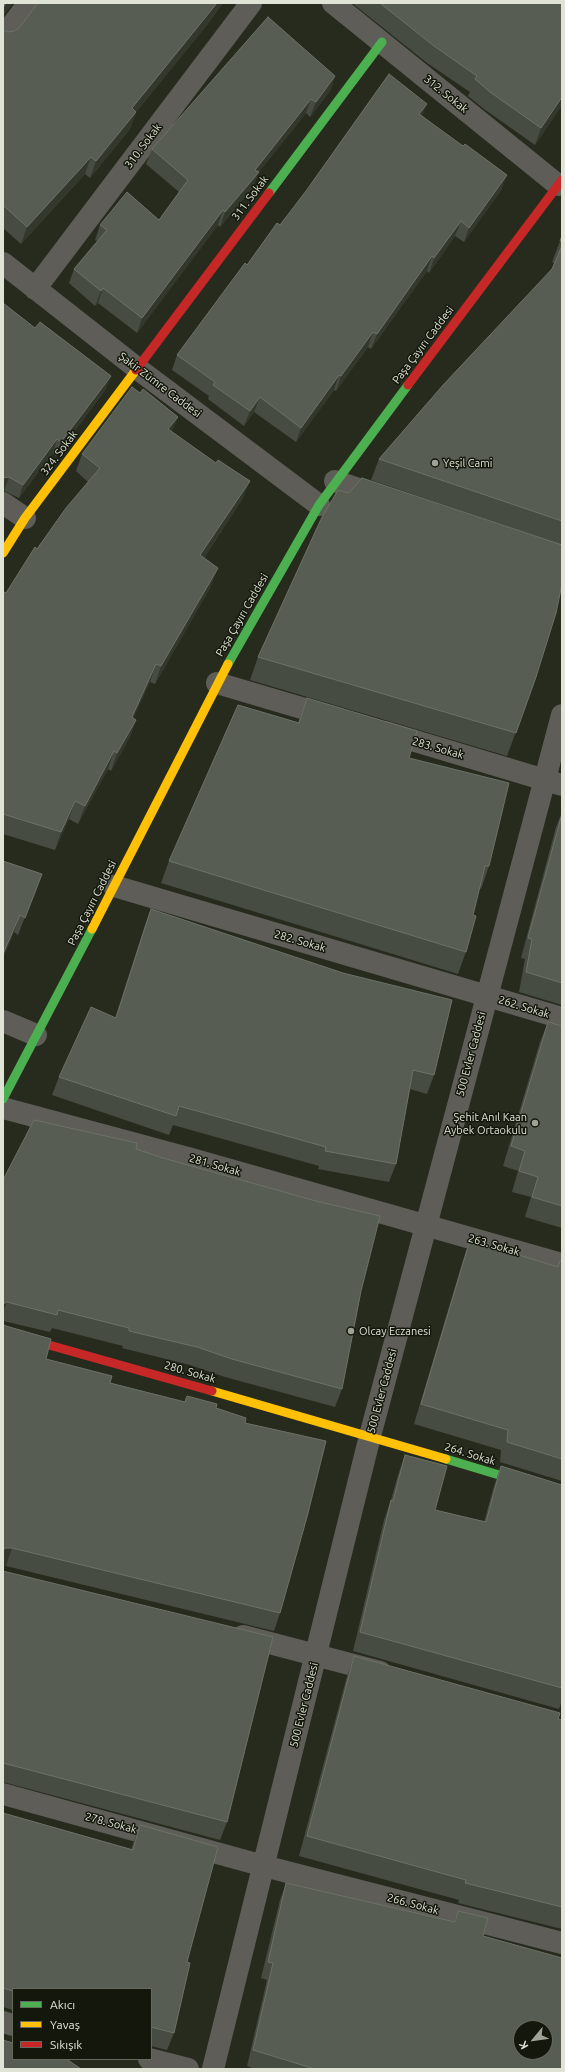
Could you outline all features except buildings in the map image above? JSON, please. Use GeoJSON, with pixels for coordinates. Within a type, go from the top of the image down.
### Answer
{"type":"FeatureCollection","features":[{"type":"Feature","properties":{"kind":"street"},"geometry":{"type":"LineString","coordinates":[[3,37],[29,3]]}},
{"type":"Feature","properties":{"kind":"street","name":"310. Sokak"},"geometry":{"type":"LineString","coordinates":[[35,289],[252,3]]}},
{"type":"Feature","properties":{"kind":"street","name":"312. Sokak"},"geometry":{"type":"LineString","coordinates":[[333,3],[560,182]]}},
{"type":"Feature","properties":{"kind":"street","name":"311. Sokak"},"geometry":{"type":"LineString","coordinates":[[138,369],[382,42]]}},
{"type":"Feature","properties":{"kind":"street","name":"Paşa Çayırı Caddesi"},"geometry":{"type":"LineString","coordinates":[[3,1099],[114,886],[217,683],[319,505],[335,481],[560,182]]}},
{"type":"Feature","properties":{"kind":"street","name":"Şakir Zümre Caddesi"},"geometry":{"type":"LineString","coordinates":[[3,263],[138,369],[319,505]]}},
{"type":"Feature","properties":{"kind":"street","name":"324. Sokak"},"geometry":{"type":"LineString","coordinates":[[3,553],[25,518],[138,369]]}},
{"type":"Feature","properties":{"kind":"street"},"geometry":{"type":"LineString","coordinates":[[335,481],[403,504]]}},
{"type":"Feature","properties":{"kind":"street"},"geometry":{"type":"LineString","coordinates":[[3,503],[25,518]]}},
{"type":"Feature","properties":{"kind":"street","name":"283. Sokak"},"geometry":{"type":"LineString","coordinates":[[217,683],[553,782]]}},
{"type":"Feature","properties":{"kind":"street","name":"500 Evler Caddesi"},"geometry":{"type":"LineString","coordinates":[[214,2069],[370,1436],[486,996],[553,782],[562,715]]}},
{"type":"Feature","properties":{"kind":"street","name":"282. Sokak"},"geometry":{"type":"LineString","coordinates":[[114,886],[486,996]]}},
{"type":"Feature","properties":{"kind":"street","name":"262. Sokak"},"geometry":{"type":"LineString","coordinates":[[486,996],[562,1018]]}},
{"type":"Feature","properties":{"kind":"street"},"geometry":{"type":"LineString","coordinates":[[3,1021],[36,1036]]}},
{"type":"Feature","properties":{"kind":"street","name":"281. Sokak"},"geometry":{"type":"LineString","coordinates":[[3,1108],[192,1158],[426,1226]]}},
{"type":"Feature","properties":{"kind":"street","name":"263. Sokak"},"geometry":{"type":"LineString","coordinates":[[426,1226],[562,1264]]}},
{"type":"Feature","properties":{"kind":"street","name":"280. Sokak"},"geometry":{"type":"LineString","coordinates":[[3,1332],[370,1436]]}},
{"type":"Feature","properties":{"kind":"street","name":"264. Sokak"},"geometry":{"type":"LineString","coordinates":[[370,1436],[562,1494]]}},
{"type":"Feature","properties":{"kind":"street"},"geometry":{"type":"LineString","coordinates":[[224,1632],[316,1654],[401,1678]]}},
{"type":"Feature","properties":{"kind":"street","name":"278. Sokak"},"geometry":{"type":"LineString","coordinates":[[3,1794],[264,1866]]}},
{"type":"Feature","properties":{"kind":"street","name":"266. Sokak"},"geometry":{"type":"LineString","coordinates":[[264,1866],[562,1943]]}},
{"type":"Feature","properties":{"kind":"street"},"geometry":{"type":"LineString","coordinates":[[152,2060],[188,2069]]}},
{"type":"Feature","properties":{"kind":"traffic: fast"},"geometry":{"type":"LineString","coordinates":[[269,193],[382,42]]}},
{"type":"Feature","properties":{"kind":"traffic: fast"},"geometry":{"type":"LineString","coordinates":[[228,664],[319,505],[408,385]]}},
{"type":"Feature","properties":{"kind":"traffic: fast"},"geometry":{"type":"LineString","coordinates":[[3,1099],[92,929]]}},
{"type":"Feature","properties":{"kind":"traffic: fast"},"geometry":{"type":"LineString","coordinates":[[446,1459],[562,1494]]}},
{"type":"Feature","properties":{"kind":"traffic: slow"},"geometry":{"type":"LineString","coordinates":[[3,553],[25,518],[136,370]]}},
{"type":"Feature","properties":{"kind":"traffic: slow"},"geometry":{"type":"LineString","coordinates":[[92,929],[228,664]]}},
{"type":"Feature","properties":{"kind":"traffic: slow"},"geometry":{"type":"LineString","coordinates":[[212,1391],[446,1459]]}},
{"type":"Feature","properties":{"kind":"traffic: jam"},"geometry":{"type":"LineString","coordinates":[[408,385],[562,180]]}},
{"type":"Feature","properties":{"kind":"traffic: jam"},"geometry":{"type":"LineString","coordinates":[[136,370],[269,193]]}},
{"type":"Feature","properties":{"kind":"traffic: jam"},"geometry":{"type":"LineString","coordinates":[[3,1332],[212,1391]]}},
{"type":"Feature","properties":{"kind":"place","name":"Yeşil Cami"},"geometry":{"type":"Point","coordinates":[435,463]}},
{"type":"Feature","properties":{"kind":"place","name":"Şehit Anıl Kaan Aybek Ortaokulu"},"geometry":{"type":"Point","coordinates":[535,1123]}},
{"type":"Feature","properties":{"kind":"place","name":"Olcay Eczanesi"},"geometry":{"type":"Point","coordinates":[351,1331]}}]}
